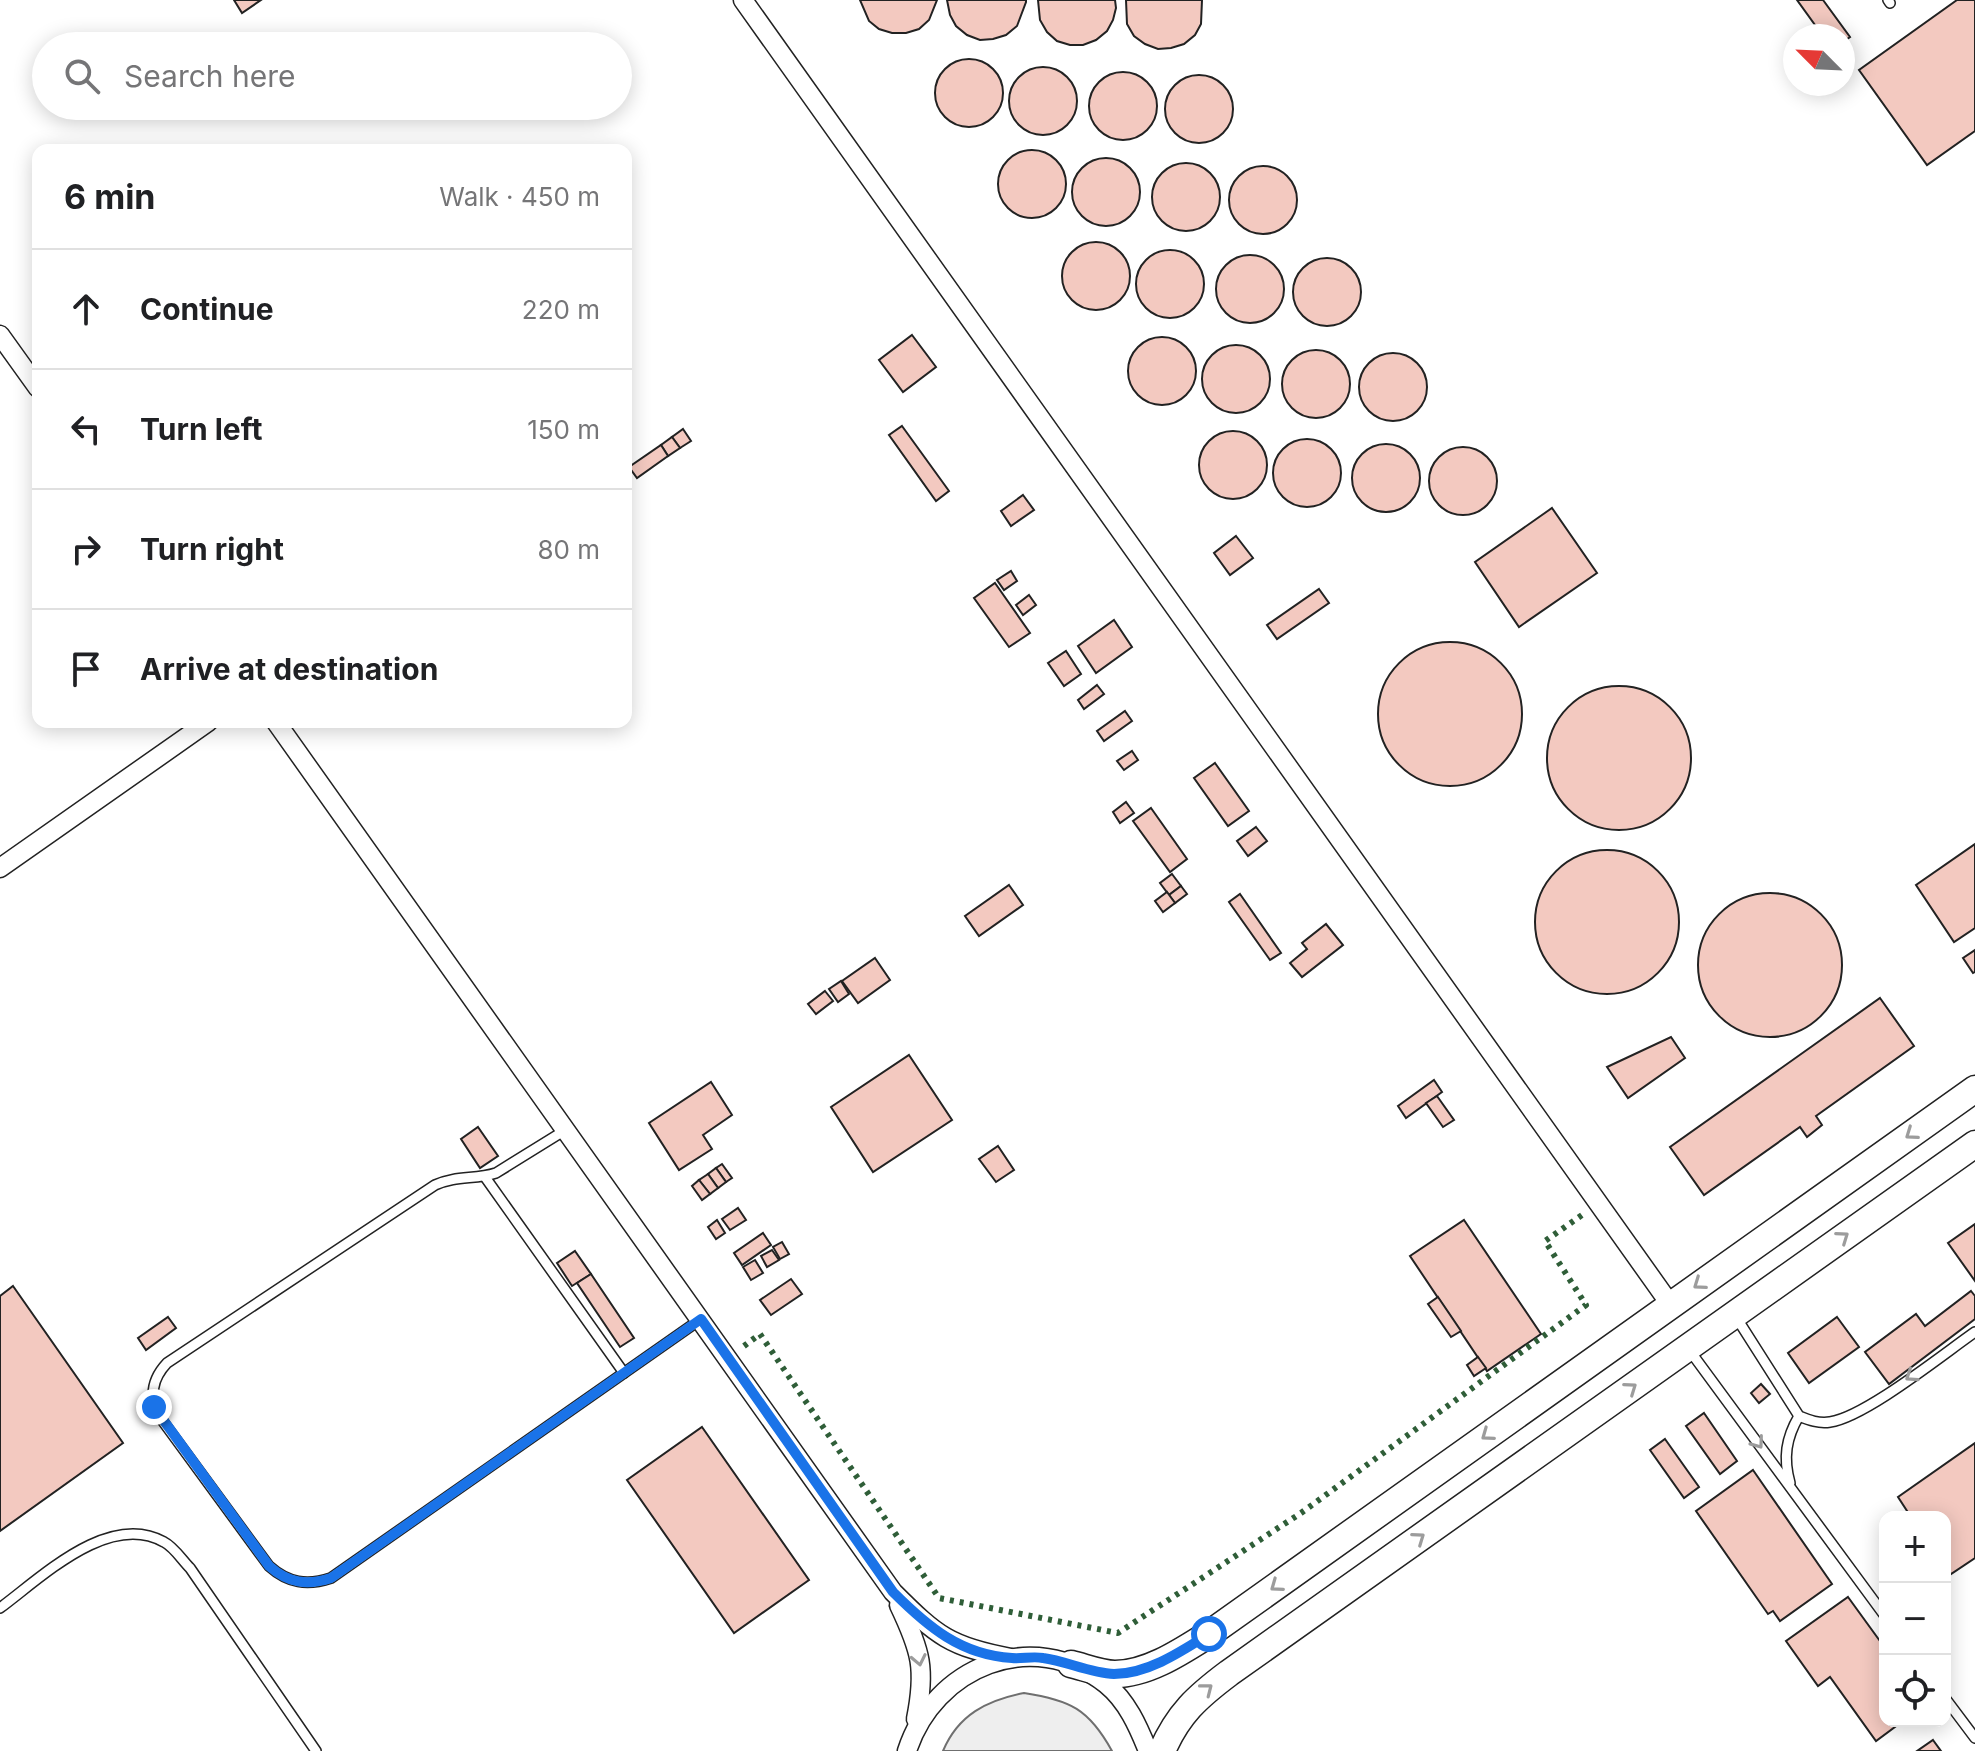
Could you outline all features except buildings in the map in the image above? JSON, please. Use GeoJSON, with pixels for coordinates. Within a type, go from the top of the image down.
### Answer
{"type":"FeatureCollection","features":[{"type":"Feature","properties":{"kind":"street"},"geometry":{"type":"LineString","coordinates":[[743,0],[1670,1304]]}},
{"type":"Feature","properties":{"kind":"street"},"geometry":{"type":"LineString","coordinates":[[0,335],[32,380]]}},
{"type":"Feature","properties":{"kind":"street"},"geometry":{"type":"LineString","coordinates":[[0,868],[199,728]]}},
{"type":"Feature","properties":{"kind":"street"},"geometry":{"type":"LineString","coordinates":[[280,728],[893,1592],[923,1622],[946,1639],[971,1651],[1011,1658],[1042,1657],[1115,1674],[1172,1657],[1209,1634],[1975,1089]]}},
{"type":"Feature","properties":{"kind":"street"},"geometry":{"type":"LineString","coordinates":[[1162,1751],[1173,1726],[1197,1697],[1229,1673],[1975,1144]]}},
{"type":"Feature","properties":{"kind":"street"},"geometry":{"type":"LineString","coordinates":[[893,1592],[921,1662],[923,1686],[907,1751]]}},
{"type":"Feature","properties":{"kind":"street"},"geometry":{"type":"LineString","coordinates":[[913,1732],[930,1705],[953,1682],[980,1666],[1011,1658]]}},
{"type":"Feature","properties":{"kind":"street"},"geometry":{"type":"LineString","coordinates":[[1071,1664],[1106,1684],[1132,1714],[1148,1751]]}},
{"type":"Feature","properties":{"kind":"lane"},"geometry":{"type":"LineString","coordinates":[[567,1129],[517,1162],[485,1177],[459,1177],[435,1185],[167,1363],[152,1389],[154,1407],[159,1416],[269,1566],[286,1578],[308,1583],[331,1578],[701,1319]]}},
{"type":"Feature","properties":{"kind":"lane"},"geometry":{"type":"LineString","coordinates":[[485,1177],[624,1373]]}},
{"type":"Feature","properties":{"kind":"lane"},"geometry":{"type":"LineString","coordinates":[[1734,1315],[1799,1416],[1815,1422],[1830,1422],[1856,1413],[1975,1332]]}},
{"type":"Feature","properties":{"kind":"lane"},"geometry":{"type":"LineString","coordinates":[[1688,1348],[1879,1608]]}},
{"type":"Feature","properties":{"kind":"lane"},"geometry":{"type":"LineString","coordinates":[[1795,1493],[1786,1468],[1786,1454],[1792,1428],[1799,1416]]}},
{"type":"Feature","properties":{"kind":"lane"},"geometry":{"type":"LineString","coordinates":[[0,1608],[77,1551],[113,1534],[142,1534],[165,1542],[190,1568],[316,1751]]}},
{"type":"Feature","properties":{"kind":"lane"},"geometry":{"type":"LineString","coordinates":[[1951,1706],[1975,1738]]}},
{"type":"Feature","properties":{"kind":"shaded area"},"geometry":{"type":"Polygon","coordinates":[[[1024,1693],[1054,1699],[1077,1709],[1095,1725],[1112,1751],[943,1751],[957,1728],[975,1711],[1024,1693]]]}},
{"type":"Feature","properties":{"kind":"hedge"},"geometry":{"type":"LineString","coordinates":[[744,1346],[760,1334],[939,1598],[1118,1633],[1301,1513],[1586,1305],[1545,1241],[1582,1215]]}},
{"type":"Feature","properties":{"kind":"route"},"geometry":{"type":"LineString","coordinates":[[154,1407],[269,1566],[296,1582],[319,1582],[331,1578],[701,1319],[893,1592],[923,1622],[946,1639],[971,1651],[1011,1658],[1042,1657],[1115,1674],[1172,1657],[1209,1634]]}}]}
